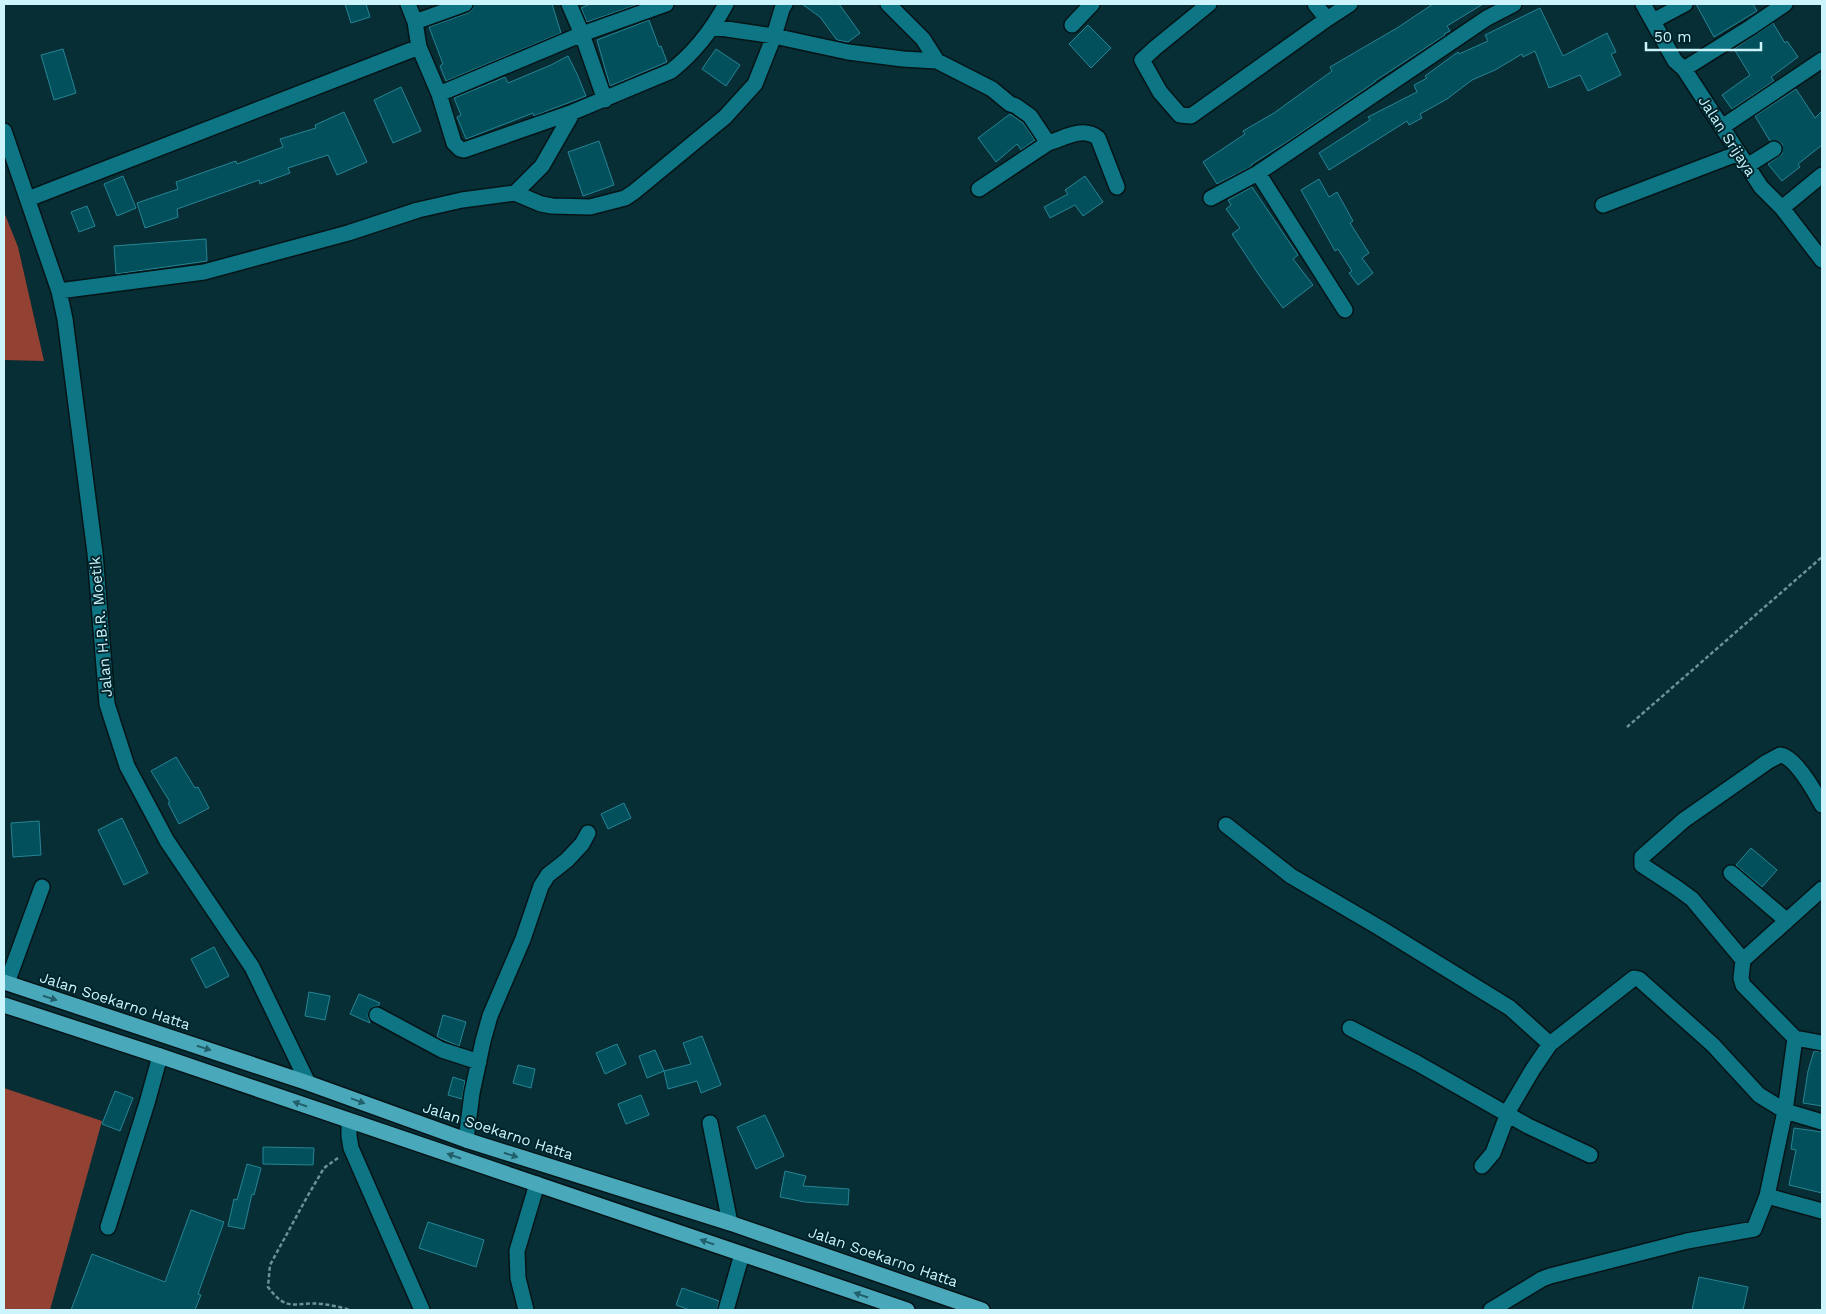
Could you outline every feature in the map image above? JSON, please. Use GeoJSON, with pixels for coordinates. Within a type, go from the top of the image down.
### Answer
{"type":"FeatureCollection","features":[{"type":"Feature","properties":{"kind":"highway","name":"Jalan Soekarno Hatta"},"geometry":{"type":"LineString","coordinates":[[5,983],[308,1083],[466,1140],[730,1223],[982,1310]]}},
{"type":"Feature","properties":{"kind":"highway"},"geometry":{"type":"LineString","coordinates":[[4,1005],[160,1056],[907,1310]]}},
{"type":"Feature","properties":{"kind":"street"},"geometry":{"type":"LineString","coordinates":[[408,4],[415,22],[420,46],[439,94],[454,143],[460,150],[573,112],[671,72],[684,62],[713,27],[726,4]]}},
{"type":"Feature","properties":{"kind":"street"},"geometry":{"type":"LineString","coordinates":[[415,22],[465,4]]}},
{"type":"Feature","properties":{"kind":"street"},"geometry":{"type":"LineString","coordinates":[[569,4],[582,34],[605,100]]}},
{"type":"Feature","properties":{"kind":"street"},"geometry":{"type":"LineString","coordinates":[[439,94],[582,34],[666,4]]}},
{"type":"Feature","properties":{"kind":"street"},"geometry":{"type":"LineString","coordinates":[[59,291],[204,272],[348,233],[418,210],[462,200],[515,193],[541,204],[590,207],[625,198],[725,116],[755,84],[785,4]]}},
{"type":"Feature","properties":{"kind":"street"},"geometry":{"type":"LineString","coordinates":[[888,4],[923,39],[937,61]]}},
{"type":"Feature","properties":{"kind":"street"},"geometry":{"type":"LineString","coordinates":[[1072,26],[1092,4]]}},
{"type":"Feature","properties":{"kind":"street"},"geometry":{"type":"LineString","coordinates":[[1209,4],[1142,60],[1160,92],[1180,116],[1191,116],[1350,4]]}},
{"type":"Feature","properties":{"kind":"street"},"geometry":{"type":"LineString","coordinates":[[1315,4],[1327,20]]}},
{"type":"Feature","properties":{"kind":"street"},"geometry":{"type":"LineString","coordinates":[[1211,198],[1258,173],[1487,18],[1514,4]]}},
{"type":"Feature","properties":{"kind":"street","name":"Jalan Srijaya"},"geometry":{"type":"LineString","coordinates":[[1643,4],[1675,61],[1684,69],[1761,187],[1782,208],[1822,260]]}},
{"type":"Feature","properties":{"kind":"street"},"geometry":{"type":"LineString","coordinates":[[1653,21],[1685,4]]}},
{"type":"Feature","properties":{"kind":"street"},"geometry":{"type":"LineString","coordinates":[[1684,69],[1785,4]]}},
{"type":"Feature","properties":{"kind":"street"},"geometry":{"type":"LineString","coordinates":[[713,27],[774,36],[848,52],[937,61],[992,89],[1010,104],[1030,116],[1048,143]]}},
{"type":"Feature","properties":{"kind":"street"},"geometry":{"type":"LineString","coordinates":[[28,199],[420,46]]}},
{"type":"Feature","properties":{"kind":"street"},"geometry":{"type":"LineString","coordinates":[[1722,127],[1822,60]]}},
{"type":"Feature","properties":{"kind":"street"},"geometry":{"type":"LineString","coordinates":[[515,193],[542,166],[573,112]]}},
{"type":"Feature","properties":{"kind":"street","name":"Jalan H.B.R. Moetik"},"geometry":{"type":"LineString","coordinates":[[4,131],[59,291],[65,319],[95,553],[107,704],[127,766],[167,841],[252,966],[308,1083]]}},
{"type":"Feature","properties":{"kind":"street"},"geometry":{"type":"LineString","coordinates":[[980,189],[1048,143],[1087,131],[1098,138],[1117,187]]}},
{"type":"Feature","properties":{"kind":"street"},"geometry":{"type":"LineString","coordinates":[[1604,205],[1774,149]]}},
{"type":"Feature","properties":{"kind":"street"},"geometry":{"type":"LineString","coordinates":[[1258,173],[1345,310]]}},
{"type":"Feature","properties":{"kind":"street"},"geometry":{"type":"LineString","coordinates":[[1782,208],[1822,175]]}},
{"type":"Feature","properties":{"kind":"street"},"geometry":{"type":"LineString","coordinates":[[1743,960],[1692,899],[1642,865],[1642,857],[1684,820],[1766,762],[1780,755],[1786,756],[1810,783],[1822,805]]}},
{"type":"Feature","properties":{"kind":"street"},"geometry":{"type":"LineString","coordinates":[[1226,825],[1291,876],[1510,1008],[1550,1044]]}},
{"type":"Feature","properties":{"kind":"street"},"geometry":{"type":"LineString","coordinates":[[466,1140],[472,1093],[490,1016],[523,939],[544,878],[573,854],[582,844],[588,832]]}},
{"type":"Feature","properties":{"kind":"street"},"geometry":{"type":"LineString","coordinates":[[1731,873],[1786,920]]}},
{"type":"Feature","properties":{"kind":"street"},"geometry":{"type":"LineString","coordinates":[[5,983],[42,887]]}},
{"type":"Feature","properties":{"kind":"street"},"geometry":{"type":"LineString","coordinates":[[1822,889],[1743,960],[1741,978],[1743,985],[1795,1038],[1822,1044]]}},
{"type":"Feature","properties":{"kind":"street"},"geometry":{"type":"LineString","coordinates":[[1482,1166],[1493,1153],[1507,1114],[1550,1044],[1632,980],[1639,979],[1713,1046],[1759,1095],[1785,1111],[1822,1122]]}},
{"type":"Feature","properties":{"kind":"street"},"geometry":{"type":"LineString","coordinates":[[377,1015],[442,1050],[479,1062]]}},
{"type":"Feature","properties":{"kind":"street"},"geometry":{"type":"LineString","coordinates":[[1350,1028],[1507,1114],[1590,1155]]}},
{"type":"Feature","properties":{"kind":"street"},"geometry":{"type":"LineString","coordinates":[[1490,1310],[1550,1276],[1687,1241],[1751,1230],[1757,1225],[1766,1196],[1785,1111],[1795,1038]]}},
{"type":"Feature","properties":{"kind":"street"},"geometry":{"type":"LineString","coordinates":[[108,1227],[160,1056]]}},
{"type":"Feature","properties":{"kind":"street"},"geometry":{"type":"LineString","coordinates":[[349,1120],[351,1148],[422,1310]]}},
{"type":"Feature","properties":{"kind":"street"},"geometry":{"type":"LineString","coordinates":[[710,1124],[730,1223]]}},
{"type":"Feature","properties":{"kind":"street"},"geometry":{"type":"LineString","coordinates":[[526,1310],[518,1278],[517,1251],[537,1184]]}},
{"type":"Feature","properties":{"kind":"street"},"geometry":{"type":"LineString","coordinates":[[1766,1196],[1822,1211]]}},
{"type":"Feature","properties":{"kind":"street"},"geometry":{"type":"LineString","coordinates":[[726,1310],[742,1254]]}},
{"type":"Feature","properties":{"kind":"path"},"geometry":{"type":"LineString","coordinates":[[1626,727],[1822,557]]}},
{"type":"Feature","properties":{"kind":"path"},"geometry":{"type":"LineString","coordinates":[[349,1310],[321,1304],[289,1306],[275,1298],[268,1287],[270,1265],[324,1168],[351,1148]]}},
{"type":"Feature","properties":{"kind":"shaded area"},"geometry":{"type":"Polygon","coordinates":[[[4,212],[18,247],[44,361],[4,360],[4,212]]]}},
{"type":"Feature","properties":{"kind":"shaded area"},"geometry":{"type":"Polygon","coordinates":[[[4,1088],[102,1121],[50,1310],[4,1310],[4,1088]]]}},
{"type":"Feature","properties":{"kind":"building"},"geometry":{"type":"Polygon","coordinates":[[[345,4],[366,4],[370,17],[351,23],[345,4]]]}},
{"type":"Feature","properties":{"kind":"building"},"geometry":{"type":"Polygon","coordinates":[[[474,4],[552,4],[561,33],[446,81],[440,66],[443,64],[429,27],[468,13],[472,10],[474,4]]]}},
{"type":"Feature","properties":{"kind":"building"},"geometry":{"type":"Polygon","coordinates":[[[590,4],[639,4],[587,22],[581,8],[590,4]]]}},
{"type":"Feature","properties":{"kind":"building"},"geometry":{"type":"Polygon","coordinates":[[[802,4],[839,4],[860,33],[848,42],[837,40],[820,17],[802,4]]]}},
{"type":"Feature","properties":{"kind":"building"},"geometry":{"type":"Polygon","coordinates":[[[1433,4],[1483,4],[1447,26],[1450,31],[1445,35],[1290,140],[1250,167],[1217,184],[1203,162],[1245,134],[1243,131],[1274,113],[1332,71],[1330,67],[1397,28],[1433,4]]]}},
{"type":"Feature","properties":{"kind":"building"},"geometry":{"type":"Polygon","coordinates":[[[1696,4],[1753,4],[1757,11],[1714,37],[1696,4]]]}},
{"type":"Feature","properties":{"kind":"building"},"geometry":{"type":"Polygon","coordinates":[[[1540,8],[1563,56],[1607,33],[1616,52],[1611,54],[1621,75],[1588,91],[1580,75],[1549,88],[1535,51],[1523,57],[1522,54],[1495,70],[1472,80],[1447,99],[1420,114],[1422,118],[1409,125],[1407,121],[1329,170],[1319,153],[1370,120],[1368,117],[1417,92],[1414,85],[1427,78],[1425,76],[1458,52],[1459,54],[1488,41],[1485,35],[1540,8]]]}},
{"type":"Feature","properties":{"kind":"building"},"geometry":{"type":"Polygon","coordinates":[[[649,20],[667,62],[610,86],[597,40],[649,20]]]}},
{"type":"Feature","properties":{"kind":"building"},"geometry":{"type":"Polygon","coordinates":[[[1773,23],[1785,43],[1787,41],[1798,57],[1771,77],[1774,81],[1732,109],[1722,95],[1750,75],[1734,49],[1773,23]]]}},
{"type":"Feature","properties":{"kind":"building"},"geometry":{"type":"Polygon","coordinates":[[[1088,25],[1111,48],[1091,68],[1069,44],[1088,25]]]}},
{"type":"Feature","properties":{"kind":"building"},"geometry":{"type":"Polygon","coordinates":[[[63,49],[76,93],[54,100],[41,55],[63,49]]]}},
{"type":"Feature","properties":{"kind":"building"},"geometry":{"type":"Polygon","coordinates":[[[716,49],[740,65],[726,86],[702,69],[716,49]]]}},
{"type":"Feature","properties":{"kind":"building"},"geometry":{"type":"Polygon","coordinates":[[[568,56],[586,96],[534,116],[533,113],[466,139],[457,117],[461,115],[454,98],[505,77],[508,83],[568,56]]]}},
{"type":"Feature","properties":{"kind":"building"},"geometry":{"type":"Polygon","coordinates":[[[401,87],[421,131],[393,143],[374,100],[401,87]]]}},
{"type":"Feature","properties":{"kind":"building"},"geometry":{"type":"Polygon","coordinates":[[[1796,89],[1815,118],[1822,111],[1822,145],[1798,164],[1800,167],[1782,181],[1768,164],[1782,154],[1782,144],[1778,141],[1770,141],[1755,116],[1796,89]]]}},
{"type":"Feature","properties":{"kind":"building"},"geometry":{"type":"Polygon","coordinates":[[[344,112],[367,162],[337,175],[328,155],[288,168],[290,173],[260,184],[259,180],[177,209],[178,217],[145,228],[137,203],[178,189],[176,182],[236,161],[237,164],[283,147],[280,139],[316,128],[315,125],[344,112]]]}},
{"type":"Feature","properties":{"kind":"building"},"geometry":{"type":"Polygon","coordinates":[[[1010,114],[1023,123],[1035,140],[1021,150],[1017,144],[996,162],[978,138],[1010,114]]]}},
{"type":"Feature","properties":{"kind":"building"},"geometry":{"type":"Polygon","coordinates":[[[599,141],[614,185],[583,196],[568,152],[599,141]]]}},
{"type":"Feature","properties":{"kind":"building"},"geometry":{"type":"Polygon","coordinates":[[[123,176],[136,208],[117,216],[104,184],[123,176]]]}},
{"type":"Feature","properties":{"kind":"building"},"geometry":{"type":"Polygon","coordinates":[[[1085,176],[1103,202],[1083,216],[1075,205],[1050,218],[1044,207],[1068,194],[1065,190],[1085,176]]]}},
{"type":"Feature","properties":{"kind":"building"},"geometry":{"type":"Polygon","coordinates":[[[1319,179],[1329,197],[1337,192],[1353,221],[1350,223],[1369,253],[1362,258],[1373,273],[1358,285],[1349,273],[1352,271],[1338,249],[1335,251],[1301,190],[1319,179]]]}},
{"type":"Feature","properties":{"kind":"building"},"geometry":{"type":"Polygon","coordinates":[[[1252,187],[1298,255],[1293,259],[1313,285],[1283,308],[1232,234],[1240,228],[1226,209],[1231,205],[1228,200],[1252,187]]]}},
{"type":"Feature","properties":{"kind":"building"},"geometry":{"type":"Polygon","coordinates":[[[87,206],[95,226],[79,232],[71,212],[87,206]]]}},
{"type":"Feature","properties":{"kind":"building"},"geometry":{"type":"Polygon","coordinates":[[[206,239],[207,261],[116,274],[114,246],[206,239]]]}},
{"type":"Feature","properties":{"kind":"building"},"geometry":{"type":"Polygon","coordinates":[[[176,757],[195,788],[198,787],[209,808],[179,824],[168,803],[170,802],[151,771],[176,757]]]}},
{"type":"Feature","properties":{"kind":"building"},"geometry":{"type":"Polygon","coordinates":[[[624,803],[631,818],[608,829],[601,814],[624,803]]]}},
{"type":"Feature","properties":{"kind":"building"},"geometry":{"type":"Polygon","coordinates":[[[122,818],[148,873],[124,885],[98,830],[122,818]]]}},
{"type":"Feature","properties":{"kind":"building"},"geometry":{"type":"Polygon","coordinates":[[[39,821],[41,855],[13,857],[11,823],[39,821]]]}},
{"type":"Feature","properties":{"kind":"building"},"geometry":{"type":"Polygon","coordinates":[[[1751,848],[1777,870],[1762,887],[1736,865],[1751,848]]]}},
{"type":"Feature","properties":{"kind":"building"},"geometry":{"type":"Polygon","coordinates":[[[214,947],[229,976],[206,988],[191,959],[214,947]]]}},
{"type":"Feature","properties":{"kind":"building"},"geometry":{"type":"Polygon","coordinates":[[[309,992],[330,996],[325,1020],[305,1016],[309,992]]]}},
{"type":"Feature","properties":{"kind":"building"},"geometry":{"type":"Polygon","coordinates":[[[359,994],[380,1003],[369,1011],[370,1023],[350,1014],[359,994]]]}},
{"type":"Feature","properties":{"kind":"building"},"geometry":{"type":"Polygon","coordinates":[[[443,1015],[466,1022],[459,1046],[437,1037],[443,1015]]]}},
{"type":"Feature","properties":{"kind":"building"},"geometry":{"type":"Polygon","coordinates":[[[702,1036],[721,1085],[701,1093],[697,1081],[668,1089],[664,1071],[691,1064],[683,1043],[702,1036]]]}},
{"type":"Feature","properties":{"kind":"building"},"geometry":{"type":"Polygon","coordinates":[[[617,1044],[626,1064],[605,1074],[596,1053],[617,1044]]]}},
{"type":"Feature","properties":{"kind":"building"},"geometry":{"type":"Polygon","coordinates":[[[655,1050],[664,1071],[647,1078],[639,1056],[655,1050]]]}},
{"type":"Feature","properties":{"kind":"building"},"geometry":{"type":"Polygon","coordinates":[[[1814,1051],[1822,1052],[1822,1106],[1803,1103],[1808,1071],[1814,1051]]]}},
{"type":"Feature","properties":{"kind":"building"},"geometry":{"type":"Polygon","coordinates":[[[518,1065],[535,1069],[531,1088],[513,1083],[518,1065]]]}},
{"type":"Feature","properties":{"kind":"building"},"geometry":{"type":"Polygon","coordinates":[[[453,1077],[465,1081],[462,1099],[448,1095],[453,1077]]]}},
{"type":"Feature","properties":{"kind":"building"},"geometry":{"type":"Polygon","coordinates":[[[115,1091],[133,1098],[120,1131],[102,1124],[115,1091]]]}},
{"type":"Feature","properties":{"kind":"building"},"geometry":{"type":"Polygon","coordinates":[[[641,1095],[649,1115],[626,1124],[618,1104],[641,1095]]]}},
{"type":"Feature","properties":{"kind":"building"},"geometry":{"type":"Polygon","coordinates":[[[765,1115],[784,1156],[756,1169],[737,1127],[765,1115]]]}},
{"type":"Feature","properties":{"kind":"building"},"geometry":{"type":"Polygon","coordinates":[[[1794,1128],[1822,1132],[1822,1193],[1789,1185],[1796,1150],[1791,1149],[1794,1128]]]}},
{"type":"Feature","properties":{"kind":"building"},"geometry":{"type":"Polygon","coordinates":[[[263,1147],[314,1148],[313,1165],[263,1164],[263,1147]]]}},
{"type":"Feature","properties":{"kind":"building"},"geometry":{"type":"Polygon","coordinates":[[[247,1164],[261,1168],[254,1195],[252,1194],[244,1229],[228,1226],[234,1199],[237,1200],[247,1164]]]}},
{"type":"Feature","properties":{"kind":"building"},"geometry":{"type":"Polygon","coordinates":[[[785,1171],[806,1176],[803,1186],[849,1189],[848,1205],[805,1202],[780,1197],[785,1171]]]}},
{"type":"Feature","properties":{"kind":"building"},"geometry":{"type":"Polygon","coordinates":[[[191,1210],[224,1222],[198,1294],[201,1295],[195,1310],[71,1310],[92,1254],[165,1282],[191,1210]]]}},
{"type":"Feature","properties":{"kind":"building"},"geometry":{"type":"Polygon","coordinates":[[[428,1222],[484,1240],[476,1267],[419,1248],[428,1222]]]}},
{"type":"Feature","properties":{"kind":"building"},"geometry":{"type":"Polygon","coordinates":[[[1699,1277],[1748,1287],[1743,1310],[1692,1310],[1699,1277]]]}},
{"type":"Feature","properties":{"kind":"building"},"geometry":{"type":"Polygon","coordinates":[[[682,1288],[719,1301],[717,1310],[690,1310],[676,1305],[682,1288]]]}}]}
